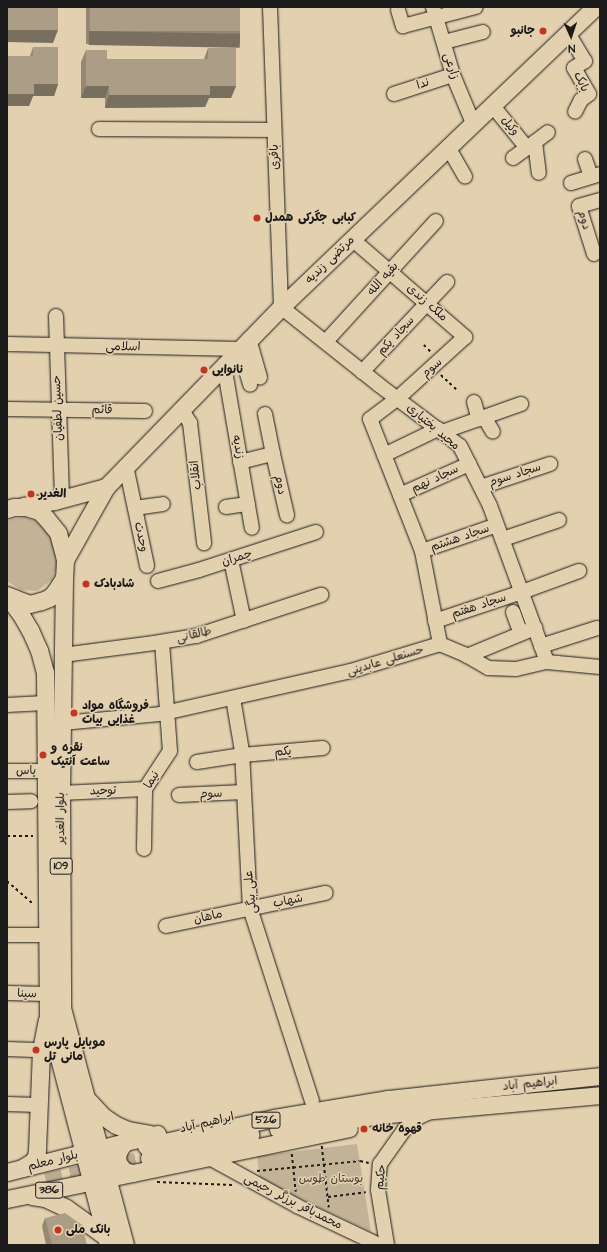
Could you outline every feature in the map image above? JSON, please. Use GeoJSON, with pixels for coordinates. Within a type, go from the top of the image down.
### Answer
{"type":"FeatureCollection","features":[{"type":"Feature","properties":{"kind":"main road","name":"مرتضی زندیه"},"geometry":{"type":"LineString","coordinates":[[66,560],[106,487],[126,466],[281,307],[595,7]]}},
{"type":"Feature","properties":{"kind":"main road"},"geometry":{"type":"LineString","coordinates":[[9,506],[62,499],[106,487]]}},
{"type":"Feature","properties":{"kind":"main road"},"geometry":{"type":"LineString","coordinates":[[9,506],[32,509],[46,518],[58,533],[66,560]]}},
{"type":"Feature","properties":{"kind":"main road","name":"بلوار الغدیر"},"geometry":{"type":"LineString","coordinates":[[66,560],[64,578],[61,793],[62,1008],[84,1095],[91,1151]]}},
{"type":"Feature","properties":{"kind":"main road"},"geometry":{"type":"LineString","coordinates":[[8,596],[29,604],[41,601],[56,592],[64,578]]}},
{"type":"Feature","properties":{"kind":"main road","name":"بلوار الغدیر"},"geometry":{"type":"LineString","coordinates":[[8,596],[30,630],[39,650],[45,672],[48,1016],[91,1151]]}},
{"type":"Feature","properties":{"kind":"main road"},"geometry":{"type":"LineString","coordinates":[[14,1170],[32,1162],[36,1157],[41,1050],[48,1016]]}},
{"type":"Feature","properties":{"kind":"main road","name":"ابراهیم آباد"},"geometry":{"type":"LineString","coordinates":[[91,1151],[124,1143],[150,1146],[281,1117],[388,1107],[600,1076]]}},
{"type":"Feature","properties":{"kind":"main road","name":"ابراهیم آباد"},"geometry":{"type":"LineString","coordinates":[[150,1146],[233,1116],[312,1101],[358,1096],[388,1107],[436,1109],[600,1094]]}},
{"type":"Feature","properties":{"kind":"main road"},"geometry":{"type":"LineString","coordinates":[[84,1095],[104,1117],[116,1125],[128,1130],[150,1146]]}},
{"type":"Feature","properties":{"kind":"main road","name":"ابراهیم آباد"},"geometry":{"type":"LineString","coordinates":[[91,1182],[334,1132],[388,1107]]}},
{"type":"Feature","properties":{"kind":"main road"},"geometry":{"type":"LineString","coordinates":[[124,1143],[117,1156],[118,1163],[124,1171],[133,1173]]}},
{"type":"Feature","properties":{"kind":"main road","name":"بلوار معلم"},"geometry":{"type":"LineString","coordinates":[[14,1170],[91,1151]]}},
{"type":"Feature","properties":{"kind":"main road","name":"109"},"geometry":{"type":"LineString","coordinates":[[91,1151],[91,1182],[109,1242]]}},
{"type":"Feature","properties":{"kind":"main road"},"geometry":{"type":"LineString","coordinates":[[67,1157],[77,1170],[78,1177],[91,1182]]}},
{"type":"Feature","properties":{"kind":"main road","name":"بلوار معلم"},"geometry":{"type":"LineString","coordinates":[[7,1177],[45,1175],[7,1191]]}},
{"type":"Feature","properties":{"kind":"main road","name":"109"},"geometry":{"type":"LineString","coordinates":[[91,1182],[125,1245]]}},
{"type":"Feature","properties":{"kind":"main road","name":"386"},"geometry":{"type":"LineString","coordinates":[[7,1199],[91,1182]]}},
{"type":"Feature","properties":{"kind":"main road"},"geometry":{"type":"LineString","coordinates":[[26,1195],[45,1198],[66,1208],[109,1242],[118,1243],[121,1245]]}},
{"type":"Feature","properties":{"kind":"street","name":"باقری"},"geometry":{"type":"LineString","coordinates":[[270,7],[281,307]]}},
{"type":"Feature","properties":{"kind":"street"},"geometry":{"type":"LineString","coordinates":[[398,10],[403,26],[434,12],[476,7]]}},
{"type":"Feature","properties":{"kind":"street"},"geometry":{"type":"LineString","coordinates":[[595,7],[600,16]]}},
{"type":"Feature","properties":{"kind":"street","name":"زارعی"},"geometry":{"type":"LineString","coordinates":[[434,12],[453,75],[473,123]]}},
{"type":"Feature","properties":{"kind":"street"},"geometry":{"type":"LineString","coordinates":[[444,42],[483,32]]}},
{"type":"Feature","properties":{"kind":"street","name":"بابک"},"geometry":{"type":"LineString","coordinates":[[568,33],[585,61],[574,68],[589,94],[581,100],[575,112]]}},
{"type":"Feature","properties":{"kind":"street","name":"ندا"},"geometry":{"type":"LineString","coordinates":[[394,94],[453,75]]}},
{"type":"Feature","properties":{"kind":"street","name":"وکیل"},"geometry":{"type":"LineString","coordinates":[[492,105],[531,145]]}},
{"type":"Feature","properties":{"kind":"street"},"geometry":{"type":"LineString","coordinates":[[100,129],[274,130]]}},
{"type":"Feature","properties":{"kind":"street","name":"وکیل"},"geometry":{"type":"LineString","coordinates":[[513,158],[548,132]]}},
{"type":"Feature","properties":{"kind":"street"},"geometry":{"type":"LineString","coordinates":[[531,145],[539,173]]}},
{"type":"Feature","properties":{"kind":"street"},"geometry":{"type":"LineString","coordinates":[[448,147],[466,176]]}},
{"type":"Feature","properties":{"kind":"street"},"geometry":{"type":"LineString","coordinates":[[571,183],[596,175],[585,158]]}},
{"type":"Feature","properties":{"kind":"street","name":"دوم"},"geometry":{"type":"LineString","coordinates":[[594,254],[579,206],[600,200]]}},
{"type":"Feature","properties":{"kind":"street","name":"بقیه الله"},"geometry":{"type":"LineString","coordinates":[[330,337],[436,221]]}},
{"type":"Feature","properties":{"kind":"street","name":"ملک زندی"},"geometry":{"type":"LineString","coordinates":[[352,239],[465,337]]}},
{"type":"Feature","properties":{"kind":"street","name":"سجاد یکم"},"geometry":{"type":"LineString","coordinates":[[362,372],[447,282]]}},
{"type":"Feature","properties":{"kind":"street","name":"مجید بختیاری"},"geometry":{"type":"LineString","coordinates":[[281,307],[362,372],[460,446],[498,525],[548,662]]}},
{"type":"Feature","properties":{"kind":"street","name":"حسین لطفیان"},"geometry":{"type":"LineString","coordinates":[[56,316],[62,499]]}},
{"type":"Feature","properties":{"kind":"street","name":"سوم"},"geometry":{"type":"LineString","coordinates":[[398,398],[465,337]]}},
{"type":"Feature","properties":{"kind":"street","name":"اسلامی"},"geometry":{"type":"LineString","coordinates":[[7,344],[244,344]]}},
{"type":"Feature","properties":{"kind":"street"},"geometry":{"type":"LineString","coordinates":[[244,344],[255,381]]}},
{"type":"Feature","properties":{"kind":"street","name":"زندیه"},"geometry":{"type":"LineString","coordinates":[[224,366],[252,528]]}},
{"type":"Feature","properties":{"kind":"street"},"geometry":{"type":"LineString","coordinates":[[398,398],[370,419],[422,551],[440,644],[467,656],[488,668],[516,669],[548,662],[600,667]]}},
{"type":"Feature","properties":{"kind":"street"},"geometry":{"type":"LineString","coordinates":[[474,402],[481,418],[493,432]]}},
{"type":"Feature","properties":{"kind":"street"},"geometry":{"type":"LineString","coordinates":[[384,455],[440,431],[522,404]]}},
{"type":"Feature","properties":{"kind":"street","name":"قائم"},"geometry":{"type":"LineString","coordinates":[[7,409],[145,411]]}},
{"type":"Feature","properties":{"kind":"street","name":"انقلاب"},"geometry":{"type":"LineString","coordinates":[[181,409],[190,423],[204,543]]}},
{"type":"Feature","properties":{"kind":"street","name":"دوم"},"geometry":{"type":"LineString","coordinates":[[265,414],[287,515]]}},
{"type":"Feature","properties":{"kind":"street"},"geometry":{"type":"LineString","coordinates":[[240,462],[273,454]]}},
{"type":"Feature","properties":{"kind":"street","name":"سجاد نهم"},"geometry":{"type":"LineString","coordinates":[[400,495],[469,464]]}},
{"type":"Feature","properties":{"kind":"street","name":"سجاد سوم"},"geometry":{"type":"LineString","coordinates":[[481,487],[550,464]]}},
{"type":"Feature","properties":{"kind":"street","name":"وحدت"},"geometry":{"type":"LineString","coordinates":[[126,466],[148,566]]}},
{"type":"Feature","properties":{"kind":"street","name":"وحدت"},"geometry":{"type":"LineString","coordinates":[[135,508],[163,504]]}},
{"type":"Feature","properties":{"kind":"street"},"geometry":{"type":"LineString","coordinates":[[226,507],[248,504]]}},
{"type":"Feature","properties":{"kind":"street"},"geometry":{"type":"LineString","coordinates":[[503,539],[559,520]]}},
{"type":"Feature","properties":{"kind":"street","name":"سجاد هشتم"},"geometry":{"type":"LineString","coordinates":[[422,551],[498,525]]}},
{"type":"Feature","properties":{"kind":"street","name":"چمران"},"geometry":{"type":"LineString","coordinates":[[158,581],[231,560],[316,532]]}},
{"type":"Feature","properties":{"kind":"street"},"geometry":{"type":"LineString","coordinates":[[231,560],[244,621]]}},
{"type":"Feature","properties":{"kind":"street","name":"سجاد هفتم"},"geometry":{"type":"LineString","coordinates":[[435,620],[522,592],[579,571]]}},
{"type":"Feature","properties":{"kind":"street","name":"طالقانی"},"geometry":{"type":"LineString","coordinates":[[63,655],[196,636],[321,595]]}},
{"type":"Feature","properties":{"kind":"street"},"geometry":{"type":"LineString","coordinates":[[514,612],[521,634]]}},
{"type":"Feature","properties":{"kind":"street"},"geometry":{"type":"LineString","coordinates":[[467,656],[535,628]]}},
{"type":"Feature","properties":{"kind":"street"},"geometry":{"type":"LineString","coordinates":[[542,646],[597,628]]}},
{"type":"Feature","properties":{"kind":"street","name":"نیما"},"geometry":{"type":"LineString","coordinates":[[144,849],[145,789],[170,751],[166,713],[162,642]]}},
{"type":"Feature","properties":{"kind":"street","name":"حسنعلی عابدینی"},"geometry":{"type":"LineString","coordinates":[[62,723],[166,713],[351,672],[440,644]]}},
{"type":"Feature","properties":{"kind":"street","name":"علی بیگی"},"geometry":{"type":"LineString","coordinates":[[232,698],[242,755],[250,908],[312,1101]]}},
{"type":"Feature","properties":{"kind":"street"},"geometry":{"type":"LineString","coordinates":[[7,705],[45,703]]}},
{"type":"Feature","properties":{"kind":"street","name":"یکم"},"geometry":{"type":"LineString","coordinates":[[242,755],[324,748]]}},
{"type":"Feature","properties":{"kind":"street"},"geometry":{"type":"LineString","coordinates":[[197,762],[242,755]]}},
{"type":"Feature","properties":{"kind":"street","name":"یاس"},"geometry":{"type":"LineString","coordinates":[[7,771],[46,771]]}},
{"type":"Feature","properties":{"kind":"street","name":"توحید"},"geometry":{"type":"LineString","coordinates":[[61,793],[145,789]]}},
{"type":"Feature","properties":{"kind":"street","name":"سوم"},"geometry":{"type":"LineString","coordinates":[[178,795],[244,792]]}},
{"type":"Feature","properties":{"kind":"street"},"geometry":{"type":"LineString","coordinates":[[7,802],[31,801]]}},
{"type":"Feature","properties":{"kind":"street","name":"شهاب"},"geometry":{"type":"LineString","coordinates":[[250,908],[326,893]]}},
{"type":"Feature","properties":{"kind":"street","name":"ماهان"},"geometry":{"type":"LineString","coordinates":[[166,926],[250,908]]}},
{"type":"Feature","properties":{"kind":"street"},"geometry":{"type":"LineString","coordinates":[[7,935],[47,935]]}},
{"type":"Feature","properties":{"kind":"street","name":"سینا"},"geometry":{"type":"LineString","coordinates":[[7,993],[47,994]]}},
{"type":"Feature","properties":{"kind":"street"},"geometry":{"type":"LineString","coordinates":[[7,1049],[41,1050]]}},
{"type":"Feature","properties":{"kind":"street"},"geometry":{"type":"LineString","coordinates":[[7,1104],[39,1105]]}},
{"type":"Feature","properties":{"kind":"street","name":"حکیم"},"geometry":{"type":"LineString","coordinates":[[387,1245],[378,1190],[380,1164],[404,1130],[416,1118],[436,1109]]}},
{"type":"Feature","properties":{"kind":"street","name":"محمدباقر برزگر رحیمی"},"geometry":{"type":"LineString","coordinates":[[208,1157],[236,1179],[379,1245]]}},
{"type":"Feature","properties":{"kind":"path"},"geometry":{"type":"LineString","coordinates":[[432,367],[456,389]]}},
{"type":"Feature","properties":{"kind":"path"},"geometry":{"type":"LineString","coordinates":[[7,836],[33,836]]}},
{"type":"Feature","properties":{"kind":"path"},"geometry":{"type":"LineString","coordinates":[[7,881],[34,904]]}},
{"type":"Feature","properties":{"kind":"path"},"geometry":{"type":"LineString","coordinates":[[322,1141],[330,1222]]}},
{"type":"Feature","properties":{"kind":"path"},"geometry":{"type":"LineString","coordinates":[[291,1151],[297,1206]]}},
{"type":"Feature","properties":{"kind":"path"},"geometry":{"type":"LineString","coordinates":[[153,1182],[207,1182],[236,1179],[293,1168],[360,1161],[380,1164]]}},
{"type":"Feature","properties":{"kind":"path"},"geometry":{"type":"LineString","coordinates":[[328,1197],[378,1190]]}},
{"type":"Feature","properties":{"kind":"green space"},"geometry":{"type":"Polygon","coordinates":[[[23,517],[37,521],[50,535],[59,558],[53,579],[37,591],[21,590],[7,581],[7,520],[23,517]]]}},
{"type":"Feature","properties":{"kind":"green space","name":"بوستان طوس"},"geometry":{"type":"Polygon","coordinates":[[[357,1144],[371,1232],[260,1180],[257,1156],[357,1144]]]}},
{"type":"Feature","properties":{"kind":"building"},"geometry":{"type":"Polygon","coordinates":[[[7,7],[58,7],[58,30],[7,30],[7,7]]]}},
{"type":"Feature","properties":{"kind":"building"},"geometry":{"type":"Polygon","coordinates":[[[90,7],[240,7],[240,31],[90,31],[90,7]]]}},
{"type":"Feature","properties":{"kind":"building"},"geometry":{"type":"Polygon","coordinates":[[[33,47],[58,47],[58,84],[34,84],[34,94],[7,94],[7,56],[33,56],[33,47]]]}},
{"type":"Feature","properties":{"kind":"building"},"geometry":{"type":"Polygon","coordinates":[[[208,48],[236,48],[236,86],[210,86],[210,95],[109,95],[109,86],[86,86],[86,50],[107,50],[107,59],[208,59],[208,48]]]}},
{"type":"Feature","properties":{"kind":"building"},"geometry":{"type":"Polygon","coordinates":[[[65,1213],[82,1225],[87,1245],[52,1245],[45,1218],[65,1213]]]}},
{"type":"Feature","properties":{"kind":"tunnel"},"geometry":{"type":"LineString","coordinates":[[46,1181],[149,1158]]}},
{"type":"Feature","properties":{"kind":"place","name":"جانبو"},"geometry":{"type":"Point","coordinates":[543,31]}},
{"type":"Feature","properties":{"kind":"place","name":"کبابی جگرکی همدل"},"geometry":{"type":"Point","coordinates":[257,218]}},
{"type":"Feature","properties":{"kind":"place","name":"نانوایی"},"geometry":{"type":"Point","coordinates":[204,370]}},
{"type":"Feature","properties":{"kind":"place","name":"الغدیر"},"geometry":{"type":"Point","coordinates":[31,494]}},
{"type":"Feature","properties":{"kind":"place","name":"شادبادک"},"geometry":{"type":"Point","coordinates":[86,584]}},
{"type":"Feature","properties":{"kind":"place","name":"فروشگاه مواد غذایی بیات"},"geometry":{"type":"Point","coordinates":[74,713]}},
{"type":"Feature","properties":{"kind":"place","name":"نقره و ساعت آنتیک"},"geometry":{"type":"Point","coordinates":[43,755]}},
{"type":"Feature","properties":{"kind":"place","name":"موبایل پارس مانی تل"},"geometry":{"type":"Point","coordinates":[36,1050]}},
{"type":"Feature","properties":{"kind":"place","name":"قهوه خانه"},"geometry":{"type":"Point","coordinates":[364,1129]}},
{"type":"Feature","properties":{"kind":"place","name":"بانک ملی"},"geometry":{"type":"Point","coordinates":[58,1230]}}]}
